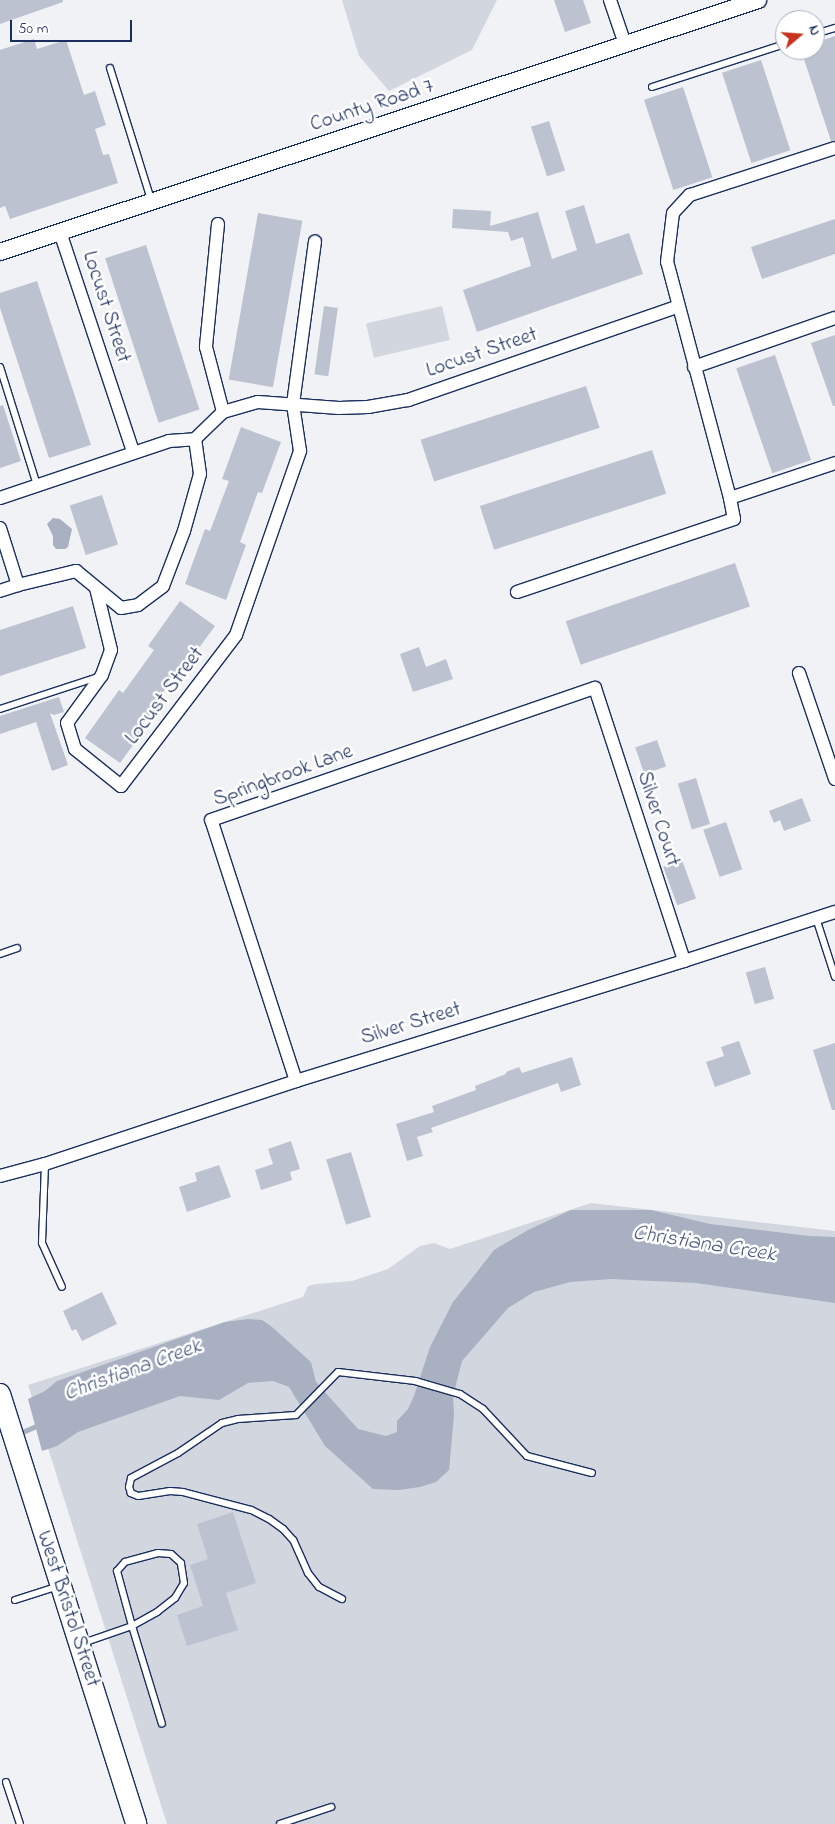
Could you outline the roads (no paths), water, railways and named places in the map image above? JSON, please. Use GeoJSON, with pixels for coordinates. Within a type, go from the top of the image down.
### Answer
{"type":"FeatureCollection","features":[{"type":"Feature","properties":{"kind":"main road","name":"West Bristol Street"},"geometry":{"type":"LineString","coordinates":[[0,1394],[136,1824]]}},
{"type":"Feature","properties":{"kind":"street"},"geometry":{"type":"LineString","coordinates":[[610,0],[625,44]]}},
{"type":"Feature","properties":{"kind":"street","name":"County Road 7"},"geometry":{"type":"LineString","coordinates":[[0,252],[758,0]]}},
{"type":"Feature","properties":{"kind":"street"},"geometry":{"type":"LineString","coordinates":[[517,592],[734,519],[730,498],[666,262],[673,213],[690,195],[835,148]]}},
{"type":"Feature","properties":{"kind":"street"},"geometry":{"type":"LineString","coordinates":[[218,224],[206,347],[223,412]]}},
{"type":"Feature","properties":{"kind":"street","name":"Locust Street"},"geometry":{"type":"LineString","coordinates":[[60,232],[133,452]]}},
{"type":"Feature","properties":{"kind":"street","name":"Locust Street"},"geometry":{"type":"LineString","coordinates":[[96,588],[111,650],[102,676],[67,723],[74,749],[121,786],[236,635],[300,450],[293,404],[315,240]]}},
{"type":"Feature","properties":{"kind":"street","name":"Locust Street"},"geometry":{"type":"LineString","coordinates":[[195,439],[223,412],[258,402],[358,407],[408,400],[678,307]]}},
{"type":"Feature","properties":{"kind":"street"},"geometry":{"type":"LineString","coordinates":[[694,368],[835,318]]}},
{"type":"Feature","properties":{"kind":"street"},"geometry":{"type":"LineString","coordinates":[[0,498],[169,441],[195,439],[200,474],[184,531],[163,586],[138,605],[121,608],[76,571],[0,591]]}},
{"type":"Feature","properties":{"kind":"street"},"geometry":{"type":"LineString","coordinates":[[730,498],[835,463]]}},
{"type":"Feature","properties":{"kind":"street"},"geometry":{"type":"LineString","coordinates":[[0,528],[18,585]]}},
{"type":"Feature","properties":{"kind":"street"},"geometry":{"type":"LineString","coordinates":[[799,673],[835,779]]}},
{"type":"Feature","properties":{"kind":"street","name":"Silver Court"},"geometry":{"type":"LineString","coordinates":[[595,688],[684,961]]}},
{"type":"Feature","properties":{"kind":"street","name":"Springbrook Lane"},"geometry":{"type":"LineString","coordinates":[[296,1081],[211,820],[595,688]]}},
{"type":"Feature","properties":{"kind":"street","name":"Silver Street"},"geometry":{"type":"LineString","coordinates":[[0,1176],[45,1164],[296,1081],[684,961],[835,912]]}},
{"type":"Feature","properties":{"kind":"lane"},"geometry":{"type":"LineString","coordinates":[[652,87],[775,47]]}},
{"type":"Feature","properties":{"kind":"lane"},"geometry":{"type":"LineString","coordinates":[[110,68],[151,201]]}},
{"type":"Feature","properties":{"kind":"lane"},"geometry":{"type":"LineString","coordinates":[[0,366],[37,486]]}},
{"type":"Feature","properties":{"kind":"lane"},"geometry":{"type":"LineString","coordinates":[[0,709],[102,676]]}},
{"type":"Feature","properties":{"kind":"lane"},"geometry":{"type":"LineString","coordinates":[[816,918],[835,976]]}},
{"type":"Feature","properties":{"kind":"lane"},"geometry":{"type":"LineString","coordinates":[[0,954],[17,948]]}},
{"type":"Feature","properties":{"kind":"lane"},"geometry":{"type":"LineString","coordinates":[[45,1164],[42,1243],[62,1288]]}},
{"type":"Feature","properties":{"kind":"lane"},"geometry":{"type":"LineString","coordinates":[[342,1600],[319,1587],[308,1573],[293,1540],[269,1519],[251,1510],[201,1496],[170,1491],[138,1496],[131,1493],[129,1487],[131,1478],[178,1453],[222,1423],[238,1419],[296,1415],[338,1372],[415,1381],[460,1394],[483,1409],[528,1456],[592,1473]]}},
{"type":"Feature","properties":{"kind":"lane"},"geometry":{"type":"LineString","coordinates":[[79,1644],[132,1626],[157,1612],[175,1598],[184,1583],[181,1563],[171,1554],[158,1553],[125,1562],[118,1571],[132,1626],[162,1724]]}},
{"type":"Feature","properties":{"kind":"lane"},"geometry":{"type":"LineString","coordinates":[[15,1600],[61,1586]]}},
{"type":"Feature","properties":{"kind":"lane"},"geometry":{"type":"LineString","coordinates":[[6,1782],[20,1824]]}},
{"type":"Feature","properties":{"kind":"lane"},"geometry":{"type":"LineString","coordinates":[[280,1824],[331,1807]]}},
{"type":"Feature","properties":{"kind":"water"},"geometry":{"type":"Polygon","coordinates":[[[53,518],[60,519],[72,529],[68,547],[65,549],[56,549],[53,545],[53,536],[47,524],[53,518]]]}},
{"type":"Feature","properties":{"kind":"water"},"geometry":{"type":"Polygon","coordinates":[[[571,1210],[651,1210],[710,1224],[809,1236],[835,1237],[835,1303],[696,1283],[611,1279],[570,1282],[534,1292],[508,1308],[462,1361],[453,1396],[454,1415],[449,1470],[436,1482],[420,1487],[399,1490],[373,1489],[325,1446],[289,1387],[273,1381],[248,1383],[219,1400],[180,1396],[78,1432],[57,1446],[42,1451],[28,1399],[45,1391],[57,1381],[225,1322],[248,1319],[262,1320],[311,1362],[316,1382],[358,1429],[386,1436],[397,1432],[397,1421],[408,1409],[430,1347],[453,1302],[494,1250],[528,1230],[571,1210]]]}},
{"type":"Feature","properties":{"kind":"waterway","name":"Christiana Creek"},"geometry":{"type":"LineString","coordinates":[[18,1434],[40,1424]]}}]}
